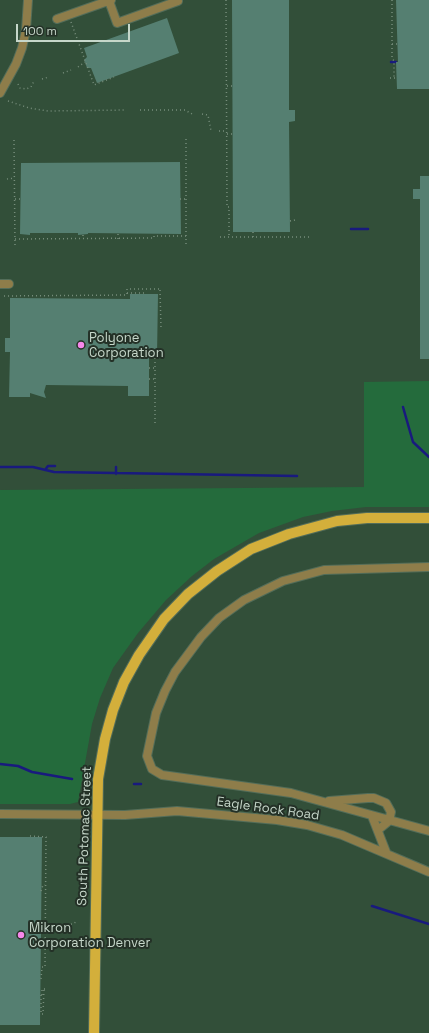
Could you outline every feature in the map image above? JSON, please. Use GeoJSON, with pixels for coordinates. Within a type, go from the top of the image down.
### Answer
{"type":"FeatureCollection","features":[{"type":"Feature","properties":{"kind":"main road","name":"South Potomac Street"},"geometry":{"type":"LineString","coordinates":[[94,1033],[97,793],[102,751],[118,696],[130,669],[147,642],[164,619],[188,594],[217,570],[240,555],[289,534],[323,524],[350,520],[429,518]]}},
{"type":"Feature","properties":{"kind":"street"},"geometry":{"type":"LineString","coordinates":[[0,93],[16,64],[22,48],[26,30],[28,0]]}},
{"type":"Feature","properties":{"kind":"street"},"geometry":{"type":"LineString","coordinates":[[57,19],[110,0],[117,23],[178,1]]}},
{"type":"Feature","properties":{"kind":"street"},"geometry":{"type":"LineString","coordinates":[[429,567],[332,569],[299,576],[271,586],[244,600],[212,626],[192,647],[165,691],[156,714],[148,748],[147,760],[152,769],[162,775],[174,778],[286,792],[324,801],[372,816],[429,831]]}},
{"type":"Feature","properties":{"kind":"street"},"geometry":{"type":"LineString","coordinates":[[324,801],[374,798],[381,801],[390,807],[391,812],[390,821],[378,830]]}},
{"type":"Feature","properties":{"kind":"street","name":"Eagle Rock Road"},"geometry":{"type":"LineString","coordinates":[[0,814],[125,815],[177,811],[269,819],[317,827],[342,835],[386,852],[429,872]]}},
{"type":"Feature","properties":{"kind":"street"},"geometry":{"type":"LineString","coordinates":[[372,816],[386,852]]}},
{"type":"Feature","properties":{"kind":"path"},"geometry":{"type":"LineString","coordinates":[[226,0],[227,207],[229,207],[229,237]]}},
{"type":"Feature","properties":{"kind":"path"},"geometry":{"type":"LineString","coordinates":[[390,78],[395,78],[392,44],[392,0]]}},
{"type":"Feature","properties":{"kind":"path"},"geometry":{"type":"LineString","coordinates":[[70,20],[94,85],[114,77]]}},
{"type":"Feature","properties":{"kind":"path"},"geometry":{"type":"LineString","coordinates":[[392,44],[398,44]]}},
{"type":"Feature","properties":{"kind":"path"},"geometry":{"type":"LineString","coordinates":[[78,67],[85,62]]}},
{"type":"Feature","properties":{"kind":"path"},"geometry":{"type":"LineString","coordinates":[[63,72],[71,70]]}},
{"type":"Feature","properties":{"kind":"path"},"geometry":{"type":"LineString","coordinates":[[42,79],[48,77]]}},
{"type":"Feature","properties":{"kind":"path"},"geometry":{"type":"LineString","coordinates":[[18,84],[20,88],[26,89],[31,87],[34,81]]}},
{"type":"Feature","properties":{"kind":"path"},"geometry":{"type":"LineString","coordinates":[[227,86],[232,86]]}},
{"type":"Feature","properties":{"kind":"path"},"geometry":{"type":"LineString","coordinates":[[8,101],[29,108],[48,110],[126,110]]}},
{"type":"Feature","properties":{"kind":"path"},"geometry":{"type":"LineString","coordinates":[[140,110],[185,110],[192,114]]}},
{"type":"Feature","properties":{"kind":"path"},"geometry":{"type":"LineString","coordinates":[[202,114],[208,115],[211,131]]}},
{"type":"Feature","properties":{"kind":"path"},"geometry":{"type":"LineString","coordinates":[[219,131],[227,131]]}},
{"type":"Feature","properties":{"kind":"path"},"geometry":{"type":"LineString","coordinates":[[227,134],[233,134]]}},
{"type":"Feature","properties":{"kind":"path"},"geometry":{"type":"LineString","coordinates":[[186,139],[186,245]]}},
{"type":"Feature","properties":{"kind":"path"},"geometry":{"type":"LineString","coordinates":[[14,140],[15,246]]}},
{"type":"Feature","properties":{"kind":"path"},"geometry":{"type":"LineString","coordinates":[[7,179],[15,178]]}},
{"type":"Feature","properties":{"kind":"path"},"geometry":{"type":"LineString","coordinates":[[15,199],[21,200]]}},
{"type":"Feature","properties":{"kind":"path"},"geometry":{"type":"LineString","coordinates":[[180,199],[186,199]]}},
{"type":"Feature","properties":{"kind":"path"},"geometry":{"type":"LineString","coordinates":[[290,221],[295,220]]}},
{"type":"Feature","properties":{"kind":"path"},"geometry":{"type":"LineString","coordinates":[[253,232],[253,237]]}},
{"type":"Feature","properties":{"kind":"path"},"geometry":{"type":"LineString","coordinates":[[15,239],[154,238],[154,236],[186,236]]}},
{"type":"Feature","properties":{"kind":"path"},"geometry":{"type":"LineString","coordinates":[[220,237],[312,237]]}},
{"type":"Feature","properties":{"kind":"path"},"geometry":{"type":"LineString","coordinates":[[127,299],[127,289],[160,290],[161,328]]}},
{"type":"Feature","properties":{"kind":"path"},"geometry":{"type":"LineString","coordinates":[[4,296],[114,295],[147,293],[147,289]]}},
{"type":"Feature","properties":{"kind":"path"},"geometry":{"type":"LineString","coordinates":[[155,349],[155,423]]}},
{"type":"Feature","properties":{"kind":"path"},"geometry":{"type":"LineString","coordinates":[[149,368],[155,368]]}},
{"type":"Feature","properties":{"kind":"path"},"geometry":{"type":"LineString","coordinates":[[149,378],[155,378]]}},
{"type":"Feature","properties":{"kind":"path"},"geometry":{"type":"LineString","coordinates":[[30,836],[46,836],[44,967],[42,967],[41,979]]}},
{"type":"Feature","properties":{"kind":"path"},"geometry":{"type":"LineString","coordinates":[[41,891],[42,885],[45,885]]}},
{"type":"Feature","properties":{"kind":"path"},"geometry":{"type":"LineString","coordinates":[[63,925],[73,924],[77,921]]}},
{"type":"Feature","properties":{"kind":"path"},"geometry":{"type":"LineString","coordinates":[[45,925],[53,925]]}},
{"type":"Feature","properties":{"kind":"path"},"geometry":{"type":"LineString","coordinates":[[42,989],[44,989],[43,1014],[41,1014],[41,995],[42,989]]}},
{"type":"Feature","properties":{"kind":"green space"},"geometry":{"type":"Polygon","coordinates":[[[429,381],[429,507],[366,507],[332,511],[303,517],[259,533],[214,559],[192,576],[166,600],[138,633],[113,668],[100,698],[92,724],[78,802],[70,804],[0,804],[0,490],[364,487],[364,382],[429,381]]]}},
{"type":"Feature","properties":{"kind":"building"},"geometry":{"type":"Polygon","coordinates":[[[232,0],[289,0],[289,110],[295,110],[295,121],[289,122],[290,232],[233,232],[232,0]]]}},
{"type":"Feature","properties":{"kind":"building"},"geometry":{"type":"Polygon","coordinates":[[[396,0],[429,0],[429,89],[397,89],[396,62],[398,62],[396,0]]]}},
{"type":"Feature","properties":{"kind":"building"},"geometry":{"type":"Polygon","coordinates":[[[167,18],[179,53],[97,83],[91,68],[87,68],[84,60],[87,57],[84,48],[167,18]]]}},
{"type":"Feature","properties":{"kind":"building"},"geometry":{"type":"Polygon","coordinates":[[[180,162],[181,234],[20,234],[21,163],[180,162]]]}},
{"type":"Feature","properties":{"kind":"building"},"geometry":{"type":"Polygon","coordinates":[[[420,176],[429,176],[429,359],[420,359],[420,199],[413,199],[413,189],[420,189],[420,176]]]}},
{"type":"Feature","properties":{"kind":"building","name":"Polyone Corporation"},"geometry":{"type":"Polygon","coordinates":[[[130,294],[158,294],[157,356],[149,356],[149,396],[128,396],[128,386],[46,385],[44,392],[46,398],[30,393],[30,397],[9,397],[10,352],[5,352],[5,338],[10,338],[10,298],[130,299],[130,294]]]}},
{"type":"Feature","properties":{"kind":"building","name":"Mikron Corporation Denver"},"geometry":{"type":"Polygon","coordinates":[[[0,837],[42,837],[40,1025],[0,1025],[0,837]]]}},
{"type":"Feature","properties":{"kind":"waterway"},"geometry":{"type":"LineString","coordinates":[[391,62],[396,62]]}},
{"type":"Feature","properties":{"kind":"waterway"},"geometry":{"type":"LineString","coordinates":[[351,229],[368,229]]}},
{"type":"Feature","properties":{"kind":"waterway"},"geometry":{"type":"LineString","coordinates":[[403,407],[413,442],[429,457]]}},
{"type":"Feature","properties":{"kind":"waterway"},"geometry":{"type":"LineString","coordinates":[[45,470],[48,466],[55,466]]}},
{"type":"Feature","properties":{"kind":"waterway"},"geometry":{"type":"LineString","coordinates":[[0,467],[33,467],[54,472],[297,476]]}},
{"type":"Feature","properties":{"kind":"waterway"},"geometry":{"type":"LineString","coordinates":[[116,467],[116,474]]}},
{"type":"Feature","properties":{"kind":"waterway"},"geometry":{"type":"LineString","coordinates":[[0,764],[18,766],[32,772],[72,779]]}},
{"type":"Feature","properties":{"kind":"waterway"},"geometry":{"type":"LineString","coordinates":[[134,784],[141,784]]}},
{"type":"Feature","properties":{"kind":"waterway"},"geometry":{"type":"LineString","coordinates":[[372,906],[429,924]]}},
{"type":"Feature","properties":{"kind":"place","name":"Polyone Corporation"},"geometry":{"type":"Point","coordinates":[81,345]}},
{"type":"Feature","properties":{"kind":"place","name":"Mikron Corporation Denver"},"geometry":{"type":"Point","coordinates":[21,935]}}]}
